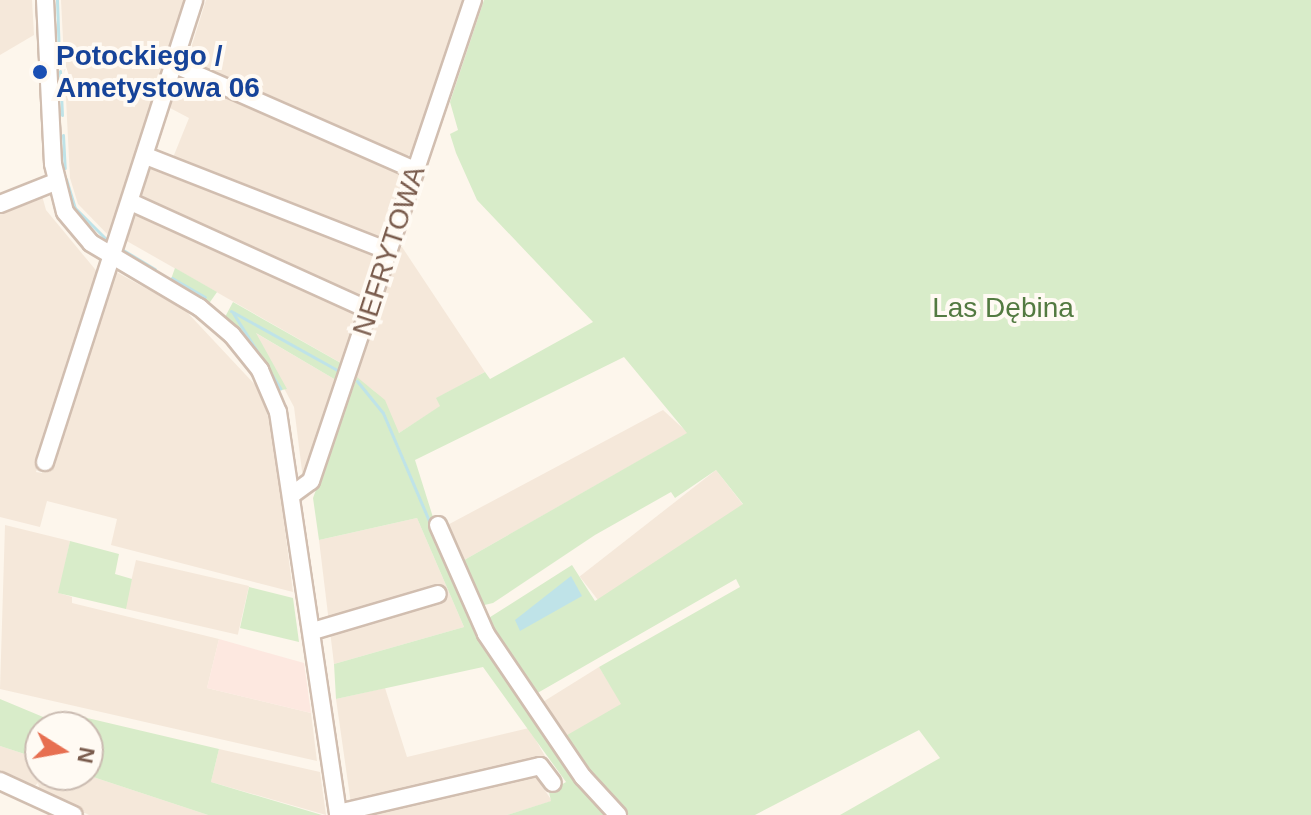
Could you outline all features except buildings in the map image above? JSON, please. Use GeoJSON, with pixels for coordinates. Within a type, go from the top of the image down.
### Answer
{"type":"FeatureCollection","features":[{"type":"Feature","properties":{"kind":"street"},"geometry":{"type":"LineString","coordinates":[[45,0],[55,182],[75,227],[110,256],[199,307],[248,353],[278,412],[293,494],[338,814],[540,766],[553,783]]}},
{"type":"Feature","properties":{"kind":"street"},"geometry":{"type":"LineString","coordinates":[[45,462],[110,256],[133,203],[194,0]]}},
{"type":"Feature","properties":{"kind":"street","name":"NEFRYTOWA"},"geometry":{"type":"LineString","coordinates":[[293,494],[311,481],[473,0]]}},
{"type":"Feature","properties":{"kind":"street"},"geometry":{"type":"LineString","coordinates":[[173,64],[415,170]]}},
{"type":"Feature","properties":{"kind":"street"},"geometry":{"type":"LineString","coordinates":[[146,156],[389,251]]}},
{"type":"Feature","properties":{"kind":"street"},"geometry":{"type":"LineString","coordinates":[[0,204],[55,182]]}},
{"type":"Feature","properties":{"kind":"street"},"geometry":{"type":"LineString","coordinates":[[133,203],[369,310]]}},
{"type":"Feature","properties":{"kind":"street"},"geometry":{"type":"LineString","coordinates":[[438,525],[486,634],[583,777],[618,815]]}},
{"type":"Feature","properties":{"kind":"street"},"geometry":{"type":"LineString","coordinates":[[313,631],[438,594]]}},
{"type":"Feature","properties":{"kind":"street"},"geometry":{"type":"LineString","coordinates":[[0,781],[74,815]]}},
{"type":"Feature","properties":{"kind":"shaded area"},"geometry":{"type":"Polygon","coordinates":[[[0,0],[32,0],[34,35],[0,55],[0,0]]]}},
{"type":"Feature","properties":{"kind":"shaded area"},"geometry":{"type":"Polygon","coordinates":[[[61,0],[190,0],[112,239],[78,204],[70,178],[61,0]]]}},
{"type":"Feature","properties":{"kind":"shaded area"},"geometry":{"type":"Polygon","coordinates":[[[206,0],[464,0],[413,151],[404,159],[186,64],[206,0]]]}},
{"type":"Feature","properties":{"kind":"shaded area"},"geometry":{"type":"Polygon","coordinates":[[[181,75],[402,170],[407,180],[385,241],[172,160],[189,118],[170,108],[181,75]]]}},
{"type":"Feature","properties":{"kind":"shaded area"},"geometry":{"type":"Polygon","coordinates":[[[149,165],[378,255],[362,301],[138,201],[149,165]]]}},
{"type":"Feature","properties":{"kind":"shaded area"},"geometry":{"type":"Polygon","coordinates":[[[41,192],[46,210],[99,274],[36,472],[42,473],[111,269],[185,310],[259,389],[272,429],[293,592],[111,545],[117,519],[47,501],[40,527],[0,517],[0,209],[41,192]]]}},
{"type":"Feature","properties":{"kind":"shaded area"},"geometry":{"type":"Polygon","coordinates":[[[135,210],[362,310],[341,363],[125,240],[135,210]]]}},
{"type":"Feature","properties":{"kind":"shaded area"},"geometry":{"type":"Polygon","coordinates":[[[402,247],[485,372],[437,398],[441,406],[399,433],[374,391],[352,374],[394,248],[402,247]]]}},
{"type":"Feature","properties":{"kind":"shaded area"},"geometry":{"type":"Polygon","coordinates":[[[254,332],[341,383],[308,477],[303,479],[294,407],[254,332]]]}},
{"type":"Feature","properties":{"kind":"shaded area"},"geometry":{"type":"Polygon","coordinates":[[[663,410],[688,433],[452,567],[440,529],[663,410]]]}},
{"type":"Feature","properties":{"kind":"shaded area"},"geometry":{"type":"Polygon","coordinates":[[[716,470],[743,505],[607,611],[580,577],[716,470]]]}},
{"type":"Feature","properties":{"kind":"shaded area"},"geometry":{"type":"Polygon","coordinates":[[[417,518],[464,627],[334,664],[319,540],[417,518]]]}},
{"type":"Feature","properties":{"kind":"shaded area"},"geometry":{"type":"Polygon","coordinates":[[[5,525],[70,541],[59,593],[72,597],[72,603],[219,639],[207,688],[311,713],[317,761],[104,711],[0,689],[5,525]]]}},
{"type":"Feature","properties":{"kind":"shaded area"},"geometry":{"type":"Polygon","coordinates":[[[136,560],[249,586],[238,635],[125,609],[136,560]]]}},
{"type":"Feature","properties":{"kind":"shaded area"},"geometry":{"type":"Polygon","coordinates":[[[219,639],[304,663],[311,713],[207,688],[219,639]]]}},
{"type":"Feature","properties":{"kind":"shaded area"},"geometry":{"type":"Polygon","coordinates":[[[599,667],[622,704],[563,741],[540,704],[599,667]]]}},
{"type":"Feature","properties":{"kind":"shaded area"},"geometry":{"type":"Polygon","coordinates":[[[385,688],[407,757],[529,728],[546,758],[351,804],[336,699],[385,688]]]}},
{"type":"Feature","properties":{"kind":"shaded area"},"geometry":{"type":"Polygon","coordinates":[[[0,746],[24,754],[24,786],[0,774],[0,746]]]}},
{"type":"Feature","properties":{"kind":"shaded area"},"geometry":{"type":"Polygon","coordinates":[[[219,749],[320,772],[326,815],[211,782],[219,749]]]}},
{"type":"Feature","properties":{"kind":"shaded area"},"geometry":{"type":"Polygon","coordinates":[[[532,771],[552,801],[507,815],[353,815],[532,771]]]}},
{"type":"Feature","properties":{"kind":"shaded area"},"geometry":{"type":"Polygon","coordinates":[[[104,781],[208,815],[89,815],[40,791],[104,791],[104,781]]]}},
{"type":"Feature","properties":{"kind":"green space","name":"Las Dębina"},"geometry":{"type":"Polygon","coordinates":[[[484,0],[1311,0],[1311,815],[840,815],[940,758],[919,730],[755,815],[624,815],[562,738],[621,704],[599,667],[740,587],[736,579],[534,695],[487,619],[572,565],[595,601],[743,504],[716,470],[675,498],[671,492],[595,535],[493,603],[480,606],[459,563],[687,433],[624,357],[415,460],[437,530],[490,646],[559,751],[613,815],[507,815],[551,801],[549,792],[566,782],[483,667],[336,699],[334,664],[464,627],[417,518],[319,540],[313,498],[357,377],[385,400],[399,433],[440,406],[436,398],[485,372],[490,379],[593,322],[477,200],[456,153],[450,134],[458,130],[450,102],[484,0]]]}},
{"type":"Feature","properties":{"kind":"green space"},"geometry":{"type":"Polygon","coordinates":[[[175,268],[217,292],[208,305],[170,282],[175,268]]]}},
{"type":"Feature","properties":{"kind":"green space"},"geometry":{"type":"Polygon","coordinates":[[[233,302],[346,366],[341,383],[256,333],[287,389],[277,391],[225,317],[233,302]]]}},
{"type":"Feature","properties":{"kind":"green space"},"geometry":{"type":"Polygon","coordinates":[[[70,541],[119,554],[115,574],[132,579],[126,609],[58,593],[70,541]]]}},
{"type":"Feature","properties":{"kind":"green space"},"geometry":{"type":"Polygon","coordinates":[[[249,587],[293,598],[299,642],[240,628],[249,587]]]}},
{"type":"Feature","properties":{"kind":"green space"},"geometry":{"type":"Polygon","coordinates":[[[0,699],[29,711],[24,711],[24,754],[0,746],[0,699]]]}},
{"type":"Feature","properties":{"kind":"green space"},"geometry":{"type":"Polygon","coordinates":[[[104,722],[219,749],[211,782],[322,815],[208,815],[104,781],[104,722]]]}},
{"type":"Feature","properties":{"kind":"water"},"geometry":{"type":"Polygon","coordinates":[[[571,576],[582,596],[520,631],[515,620],[571,576]]]}},
{"type":"Feature","properties":{"kind":"waterway"},"geometry":{"type":"LineString","coordinates":[[57,0],[59,58]]}},
{"type":"Feature","properties":{"kind":"waterway"},"geometry":{"type":"LineString","coordinates":[[60,71],[62,115]]}},
{"type":"Feature","properties":{"kind":"waterway"},"geometry":{"type":"LineString","coordinates":[[63,135],[65,168]]}},
{"type":"Feature","properties":{"kind":"waterway"},"geometry":{"type":"LineString","coordinates":[[66,179],[75,208],[109,242]]}},
{"type":"Feature","properties":{"kind":"waterway"},"geometry":{"type":"LineString","coordinates":[[123,250],[155,269]]}},
{"type":"Feature","properties":{"kind":"waterway"},"geometry":{"type":"LineString","coordinates":[[172,278],[205,297]]}},
{"type":"Feature","properties":{"kind":"waterway"},"geometry":{"type":"LineString","coordinates":[[231,311],[339,371]]}},
{"type":"Feature","properties":{"kind":"waterway"},"geometry":{"type":"LineString","coordinates":[[233,313],[280,388]]}},
{"type":"Feature","properties":{"kind":"waterway"},"geometry":{"type":"LineString","coordinates":[[357,381],[383,413],[432,528]]}},
{"type":"Feature","properties":{"kind":"waterway"},"geometry":{"type":"LineString","coordinates":[[437,543],[468,613]]}},
{"type":"Feature","properties":{"kind":"waterway"},"geometry":{"type":"LineString","coordinates":[[538,724],[567,768]]}},
{"type":"Feature","properties":{"kind":"place","name":"Potockiego / Ametystowa 06"},"geometry":{"type":"Point","coordinates":[40,72]}}]}
